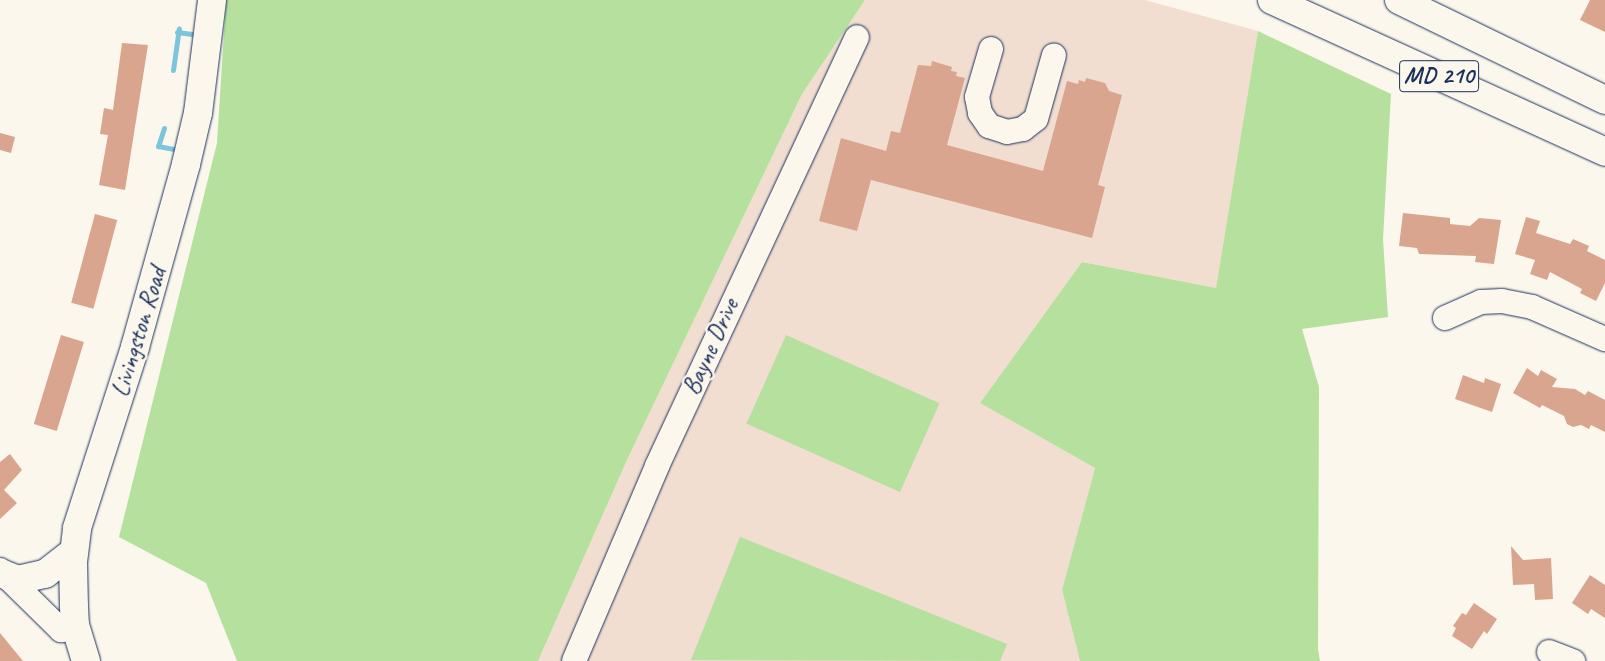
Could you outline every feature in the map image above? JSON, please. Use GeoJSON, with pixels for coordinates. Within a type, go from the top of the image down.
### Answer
{"type":"FeatureCollection","features":[{"type":"Feature","properties":{"kind":"main road","name":"Livingston Road"},"geometry":{"type":"LineString","coordinates":[[86,661],[76,626],[74,551],[77,528],[135,347],[186,164],[200,95],[212,0]]}},
{"type":"Feature","properties":{"kind":"main road","name":"MD 210"},"geometry":{"type":"LineString","coordinates":[[1272,0],[1605,152]]}},
{"type":"Feature","properties":{"kind":"main road","name":"MD 210"},"geometry":{"type":"LineString","coordinates":[[1399,0],[1605,100]]}},
{"type":"Feature","properties":{"kind":"main road"},"geometry":{"type":"LineString","coordinates":[[2,572],[18,580],[45,574],[74,551]]}},
{"type":"Feature","properties":{"kind":"street","name":"Bayne Drive"},"geometry":{"type":"LineString","coordinates":[[574,661],[669,439],[857,37]]}},
{"type":"Feature","properties":{"kind":"street"},"geometry":{"type":"LineString","coordinates":[[991,49],[977,97],[980,113],[989,126],[1007,132],[1023,129],[1036,119],[1054,55]]}},
{"type":"Feature","properties":{"kind":"street"},"geometry":{"type":"LineString","coordinates":[[1445,318],[1481,302],[1502,301],[1532,307],[1605,339]]}},
{"type":"Feature","properties":{"kind":"street"},"geometry":{"type":"LineString","coordinates":[[2,572],[61,630],[76,626]]}},
{"type":"Feature","properties":{"kind":"street"},"geometry":{"type":"LineString","coordinates":[[1549,652],[1573,661]]}},
{"type":"Feature","properties":{"kind":"shaded area"},"geometry":{"type":"Polygon","coordinates":[[[865,0],[1145,0],[1258,31],[1216,288],[1082,262],[980,403],[1095,468],[1062,590],[1080,661],[538,661],[627,460],[802,94],[865,0]]]}},
{"type":"Feature","properties":{"kind":"green space"},"geometry":{"type":"Polygon","coordinates":[[[226,0],[865,0],[802,94],[627,460],[538,661],[237,661],[206,583],[119,537],[217,143],[226,0]]]}},
{"type":"Feature","properties":{"kind":"green space"},"geometry":{"type":"Polygon","coordinates":[[[1258,31],[1391,94],[1383,239],[1388,317],[1302,329],[1319,387],[1318,649],[1320,661],[1080,661],[1062,590],[1095,468],[980,403],[1082,262],[1216,288],[1258,31]]]}},
{"type":"Feature","properties":{"kind":"green space"},"geometry":{"type":"Polygon","coordinates":[[[786,335],[939,403],[900,492],[747,424],[786,335]]]}},
{"type":"Feature","properties":{"kind":"green space"},"geometry":{"type":"Polygon","coordinates":[[[740,537],[1007,644],[1000,661],[691,660],[740,537]]]}},
{"type":"Feature","properties":{"kind":"building"},"geometry":{"type":"Polygon","coordinates":[[[1590,0],[1605,0],[1605,32],[1580,20],[1590,0]]]}},
{"type":"Feature","properties":{"kind":"building"},"geometry":{"type":"Polygon","coordinates":[[[122,43],[148,45],[125,190],[99,185],[108,135],[100,134],[104,108],[113,110],[122,43]]]}},
{"type":"Feature","properties":{"kind":"building"},"geometry":{"type":"Polygon","coordinates":[[[932,61],[952,67],[951,71],[957,72],[956,76],[965,78],[947,145],[1043,171],[1067,81],[1078,84],[1079,80],[1085,82],[1086,78],[1105,83],[1109,91],[1122,95],[1098,185],[1105,187],[1092,238],[871,180],[857,231],[819,221],[841,138],[886,151],[891,131],[900,133],[918,65],[931,66],[932,61]]]}},
{"type":"Feature","properties":{"kind":"building"},"geometry":{"type":"Polygon","coordinates":[[[0,133],[15,137],[11,153],[0,150],[0,133]]]}},
{"type":"Feature","properties":{"kind":"building"},"geometry":{"type":"Polygon","coordinates":[[[1403,213],[1450,218],[1450,224],[1470,226],[1479,218],[1501,220],[1494,264],[1475,262],[1476,256],[1419,254],[1417,248],[1399,246],[1403,213]]]}},
{"type":"Feature","properties":{"kind":"building"},"geometry":{"type":"Polygon","coordinates":[[[95,214],[117,220],[93,309],[71,303],[95,214]]]}},
{"type":"Feature","properties":{"kind":"building"},"geometry":{"type":"Polygon","coordinates":[[[1526,217],[1540,221],[1536,233],[1570,244],[1573,239],[1589,246],[1587,251],[1605,260],[1605,283],[1596,301],[1580,293],[1582,289],[1550,272],[1547,280],[1530,274],[1535,260],[1515,254],[1526,217]]]}},
{"type":"Feature","properties":{"kind":"building"},"geometry":{"type":"Polygon","coordinates":[[[61,335],[84,342],[57,431],[34,424],[61,335]]]}},
{"type":"Feature","properties":{"kind":"building"},"geometry":{"type":"Polygon","coordinates":[[[1527,368],[1538,376],[1541,370],[1557,379],[1552,387],[1575,389],[1585,395],[1588,391],[1605,400],[1605,432],[1591,425],[1589,429],[1581,425],[1573,427],[1567,424],[1564,416],[1542,405],[1540,408],[1513,393],[1527,368]]]}},
{"type":"Feature","properties":{"kind":"building"},"geometry":{"type":"Polygon","coordinates":[[[1463,375],[1484,383],[1485,378],[1501,384],[1492,412],[1455,399],[1463,375]]]}},
{"type":"Feature","properties":{"kind":"building"},"geometry":{"type":"Polygon","coordinates":[[[10,454],[22,470],[4,490],[17,503],[0,519],[0,462],[10,454]]]}},
{"type":"Feature","properties":{"kind":"building"},"geometry":{"type":"Polygon","coordinates":[[[1511,546],[1523,560],[1551,558],[1553,599],[1535,600],[1534,584],[1513,585],[1511,546]]]}},
{"type":"Feature","properties":{"kind":"building"},"geometry":{"type":"Polygon","coordinates":[[[1590,575],[1605,585],[1605,618],[1591,609],[1588,614],[1572,603],[1590,575]]]}},
{"type":"Feature","properties":{"kind":"building"},"geometry":{"type":"Polygon","coordinates":[[[1474,603],[1497,619],[1487,634],[1484,631],[1472,649],[1452,636],[1456,628],[1453,626],[1462,613],[1466,615],[1474,603]]]}},
{"type":"Feature","properties":{"kind":"building"},"geometry":{"type":"Polygon","coordinates":[[[0,633],[23,661],[0,661],[0,633]]]}},
{"type":"Feature","properties":{"kind":"waterway"},"geometry":{"type":"LineString","coordinates":[[173,70],[179,28]]}},
{"type":"Feature","properties":{"kind":"waterway"},"geometry":{"type":"LineString","coordinates":[[177,32],[192,34]]}},
{"type":"Feature","properties":{"kind":"waterway"},"geometry":{"type":"LineString","coordinates":[[164,128],[158,146],[173,149]]}}]}
